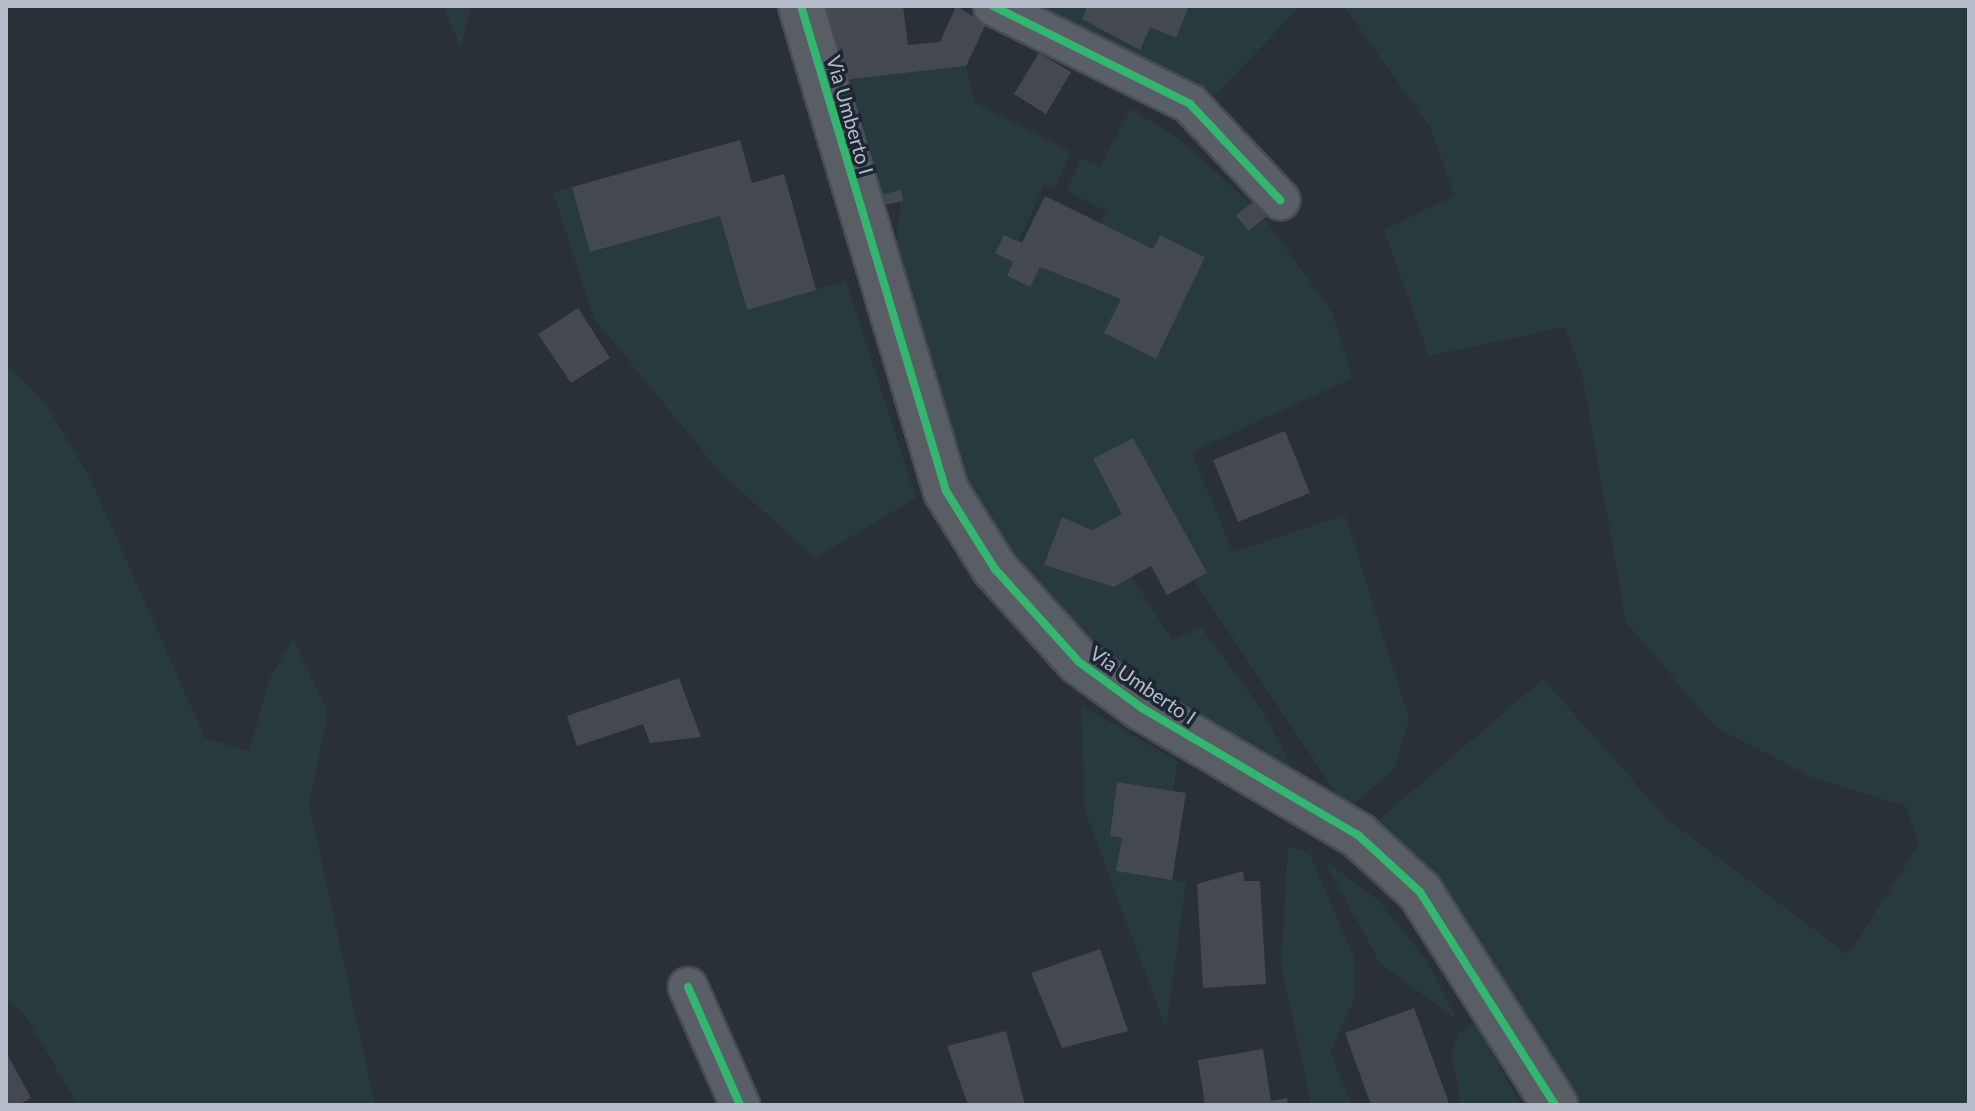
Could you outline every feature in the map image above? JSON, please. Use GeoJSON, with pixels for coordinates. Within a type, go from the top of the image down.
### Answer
{"type":"FeatureCollection","features":[{"type":"Feature","properties":{"kind":"main road","name":"Via Umberto I"},"geometry":{"type":"LineString","coordinates":[[801,6],[946,491],[995,569],[1079,662],[1142,708],[1358,835],[1420,892],[1555,1105]]}},
{"type":"Feature","properties":{"kind":"street"},"geometry":{"type":"LineString","coordinates":[[993,6],[1190,104],[1280,200]]}},
{"type":"Feature","properties":{"kind":"street"},"geometry":{"type":"LineString","coordinates":[[688,987],[740,1105]]}},
{"type":"Feature","properties":{"kind":"green space"},"geometry":{"type":"Polygon","coordinates":[[[443,6],[471,6],[461,47],[443,6]]]}},
{"type":"Feature","properties":{"kind":"green space"},"geometry":{"type":"Polygon","coordinates":[[[1020,6],[1301,6],[1214,96],[1020,6]]]}},
{"type":"Feature","properties":{"kind":"green space"},"geometry":{"type":"Polygon","coordinates":[[[1344,6],[1969,6],[1969,1105],[1564,1105],[1376,822],[1543,679],[1668,820],[1848,955],[1919,844],[1906,806],[1811,777],[1715,727],[1626,622],[1582,374],[1565,327],[1429,356],[1384,230],[1454,196],[1431,129],[1344,6]]]}},
{"type":"Feature","properties":{"kind":"green space"},"geometry":{"type":"Polygon","coordinates":[[[966,66],[974,102],[1071,152],[1054,188],[1045,184],[1018,241],[1004,235],[995,253],[1013,262],[1007,276],[1029,287],[1040,267],[1121,299],[1104,333],[1156,358],[1205,257],[1160,235],[1153,249],[1100,223],[1106,210],[1066,192],[1081,158],[1100,166],[1131,109],[1179,139],[1251,204],[1248,230],[1264,218],[1332,312],[1353,378],[1191,452],[1233,552],[1345,515],[1409,719],[1394,769],[1347,810],[1194,581],[1206,573],[1133,438],[1093,460],[1122,514],[1092,530],[1062,517],[1044,565],[1114,587],[1132,577],[1172,640],[1201,627],[1262,710],[1301,785],[1121,677],[975,516],[894,280],[901,191],[858,200],[826,82],[966,66]]]}},
{"type":"Feature","properties":{"kind":"green space"},"geometry":{"type":"Polygon","coordinates":[[[572,187],[590,252],[720,216],[747,310],[846,281],[916,498],[815,558],[718,470],[594,318],[553,192],[572,187]]]}},
{"type":"Feature","properties":{"kind":"green space"},"geometry":{"type":"Polygon","coordinates":[[[6,365],[41,397],[89,476],[205,738],[249,751],[269,680],[293,639],[328,712],[309,804],[375,1105],[78,1105],[25,1015],[6,997],[6,365]]]}},
{"type":"Feature","properties":{"kind":"green space"},"geometry":{"type":"Polygon","coordinates":[[[1082,706],[1177,761],[1174,791],[1117,782],[1110,836],[1122,838],[1117,871],[1186,882],[1166,1028],[1084,808],[1082,706]]]}},
{"type":"Feature","properties":{"kind":"green space"},"geometry":{"type":"Polygon","coordinates":[[[1288,846],[1309,853],[1354,957],[1354,1000],[1330,1052],[1352,1105],[1311,1105],[1281,964],[1288,846]]]}},
{"type":"Feature","properties":{"kind":"green space"},"geometry":{"type":"Polygon","coordinates":[[[1323,859],[1377,899],[1427,961],[1458,1021],[1380,963],[1323,859]]]}},
{"type":"Feature","properties":{"kind":"green space"},"geometry":{"type":"Polygon","coordinates":[[[1474,1022],[1521,1105],[1461,1105],[1451,1054],[1459,1033],[1474,1022]]]}},
{"type":"Feature","properties":{"kind":"building"},"geometry":{"type":"Polygon","coordinates":[[[818,6],[903,6],[908,45],[940,42],[956,6],[986,24],[966,66],[826,82],[818,6]]]}},
{"type":"Feature","properties":{"kind":"building"},"geometry":{"type":"Polygon","coordinates":[[[1087,6],[1183,6],[1188,9],[1176,38],[1150,27],[1140,50],[1082,19],[1087,6]]]}},
{"type":"Feature","properties":{"kind":"building"},"geometry":{"type":"Polygon","coordinates":[[[1039,53],[1071,72],[1046,114],[1014,94],[1039,53]]]}},
{"type":"Feature","properties":{"kind":"building"},"geometry":{"type":"Polygon","coordinates":[[[740,140],[752,183],[784,174],[816,290],[747,310],[720,216],[590,252],[572,187],[740,140]]]}},
{"type":"Feature","properties":{"kind":"building"},"geometry":{"type":"Polygon","coordinates":[[[901,190],[903,201],[861,210],[858,200],[901,190]]]}},
{"type":"Feature","properties":{"kind":"building"},"geometry":{"type":"Polygon","coordinates":[[[1045,196],[1153,249],[1160,235],[1205,257],[1156,359],[1104,333],[1121,299],[1040,267],[1030,287],[1007,276],[1013,262],[995,253],[1004,235],[1022,243],[1045,196]]]}},
{"type":"Feature","properties":{"kind":"building"},"geometry":{"type":"Polygon","coordinates":[[[1258,198],[1270,214],[1248,231],[1236,215],[1258,198]]]}},
{"type":"Feature","properties":{"kind":"building"},"geometry":{"type":"Polygon","coordinates":[[[578,308],[610,358],[571,383],[538,334],[578,308]]]}},
{"type":"Feature","properties":{"kind":"building"},"geometry":{"type":"Polygon","coordinates":[[[1285,431],[1310,493],[1238,522],[1213,460],[1285,431]]]}},
{"type":"Feature","properties":{"kind":"building"},"geometry":{"type":"Polygon","coordinates":[[[1133,438],[1207,573],[1167,595],[1151,566],[1114,587],[1044,565],[1062,517],[1092,530],[1122,514],[1093,459],[1133,438]]]}},
{"type":"Feature","properties":{"kind":"building"},"geometry":{"type":"Polygon","coordinates":[[[679,678],[701,737],[650,743],[643,724],[577,746],[567,716],[679,678]]]}},
{"type":"Feature","properties":{"kind":"building"},"geometry":{"type":"Polygon","coordinates":[[[1117,782],[1186,793],[1172,880],[1116,871],[1122,838],[1110,836],[1117,782]]]}},
{"type":"Feature","properties":{"kind":"building"},"geometry":{"type":"Polygon","coordinates":[[[1243,871],[1244,881],[1260,881],[1266,984],[1203,988],[1197,884],[1243,871]]]}},
{"type":"Feature","properties":{"kind":"building"},"geometry":{"type":"Polygon","coordinates":[[[1100,949],[1128,1031],[1062,1048],[1031,973],[1100,949]]]}},
{"type":"Feature","properties":{"kind":"building"},"geometry":{"type":"Polygon","coordinates":[[[1414,1008],[1449,1103],[1371,1105],[1345,1033],[1414,1008]]]}},
{"type":"Feature","properties":{"kind":"building"},"geometry":{"type":"Polygon","coordinates":[[[1006,1031],[1025,1105],[968,1105],[947,1046],[1006,1031]]]}},
{"type":"Feature","properties":{"kind":"building"},"geometry":{"type":"Polygon","coordinates":[[[1263,1049],[1271,1101],[1287,1098],[1288,1105],[1205,1105],[1198,1060],[1263,1049]]]}},
{"type":"Feature","properties":{"kind":"building"},"geometry":{"type":"Polygon","coordinates":[[[6,1052],[31,1098],[18,1105],[6,1105],[6,1052]]]}},
{"type":"Feature","properties":{"kind":"cycle path"},"geometry":{"type":"LineString","coordinates":[[801,6],[946,491],[995,569],[1079,662],[1142,708],[1358,835],[1420,892],[1555,1105]]}},
{"type":"Feature","properties":{"kind":"cycle path"},"geometry":{"type":"LineString","coordinates":[[993,6],[1190,104],[1280,200]]}},
{"type":"Feature","properties":{"kind":"cycle path"},"geometry":{"type":"LineString","coordinates":[[688,987],[740,1105]]}}]}
